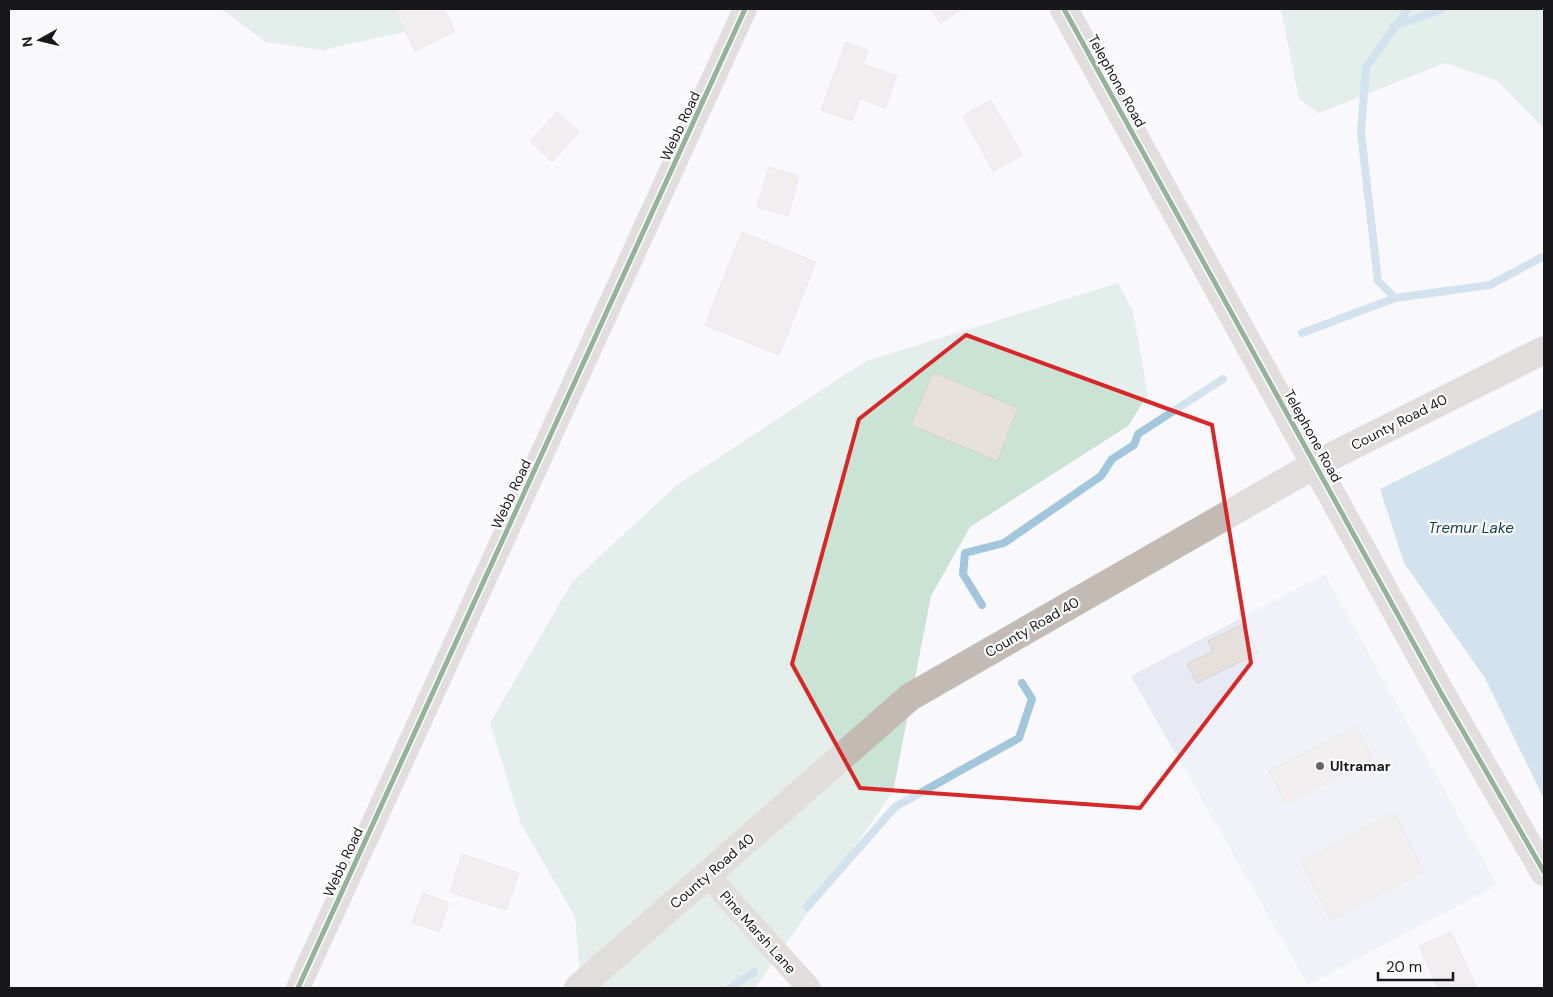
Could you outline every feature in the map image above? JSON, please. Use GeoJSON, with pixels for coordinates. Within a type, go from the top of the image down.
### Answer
{"type":"FeatureCollection","features":[{"type":"Feature","properties":{"kind":"main road","name":"County Road 40"},"geometry":{"type":"LineString","coordinates":[[578,988],[910,697],[1316,464],[1544,350]]}},
{"type":"Feature","properties":{"kind":"street","name":"Webb Road"},"geometry":{"type":"LineString","coordinates":[[298,988],[745,9]]}},
{"type":"Feature","properties":{"kind":"street","name":"Telephone Road"},"geometry":{"type":"LineString","coordinates":[[1064,9],[1441,693],[1544,872]]}},
{"type":"Feature","properties":{"kind":"street","name":"Pine Marsh Lane"},"geometry":{"type":"LineString","coordinates":[[707,875],[809,988]]}},
{"type":"Feature","properties":{"kind":"highlighted area"},"geometry":{"type":"Polygon","coordinates":[[[966,335],[1212,425],[1251,663],[1140,808],[860,788],[792,664],[859,419],[966,335]]]}},
{"type":"Feature","properties":{"kind":"shaded area"},"geometry":{"type":"Polygon","coordinates":[[[1325,574],[1497,885],[1308,985],[1131,676],[1325,574]]]}},
{"type":"Feature","properties":{"kind":"green space"},"geometry":{"type":"Polygon","coordinates":[[[222,9],[414,9],[408,31],[324,50],[265,42],[222,9]]]}},
{"type":"Feature","properties":{"kind":"green space"},"geometry":{"type":"Polygon","coordinates":[[[1281,9],[1544,9],[1544,129],[1498,81],[1445,63],[1319,113],[1299,99],[1281,9]]]}},
{"type":"Feature","properties":{"kind":"green space"},"geometry":{"type":"Polygon","coordinates":[[[1118,283],[1133,311],[1148,395],[1128,426],[970,527],[931,596],[893,792],[755,988],[581,988],[575,917],[521,824],[490,723],[572,582],[678,484],[866,361],[1118,283]]]}},
{"type":"Feature","properties":{"kind":"water","name":"Tremur Lake"},"geometry":{"type":"Polygon","coordinates":[[[1544,408],[1544,799],[1485,678],[1404,563],[1380,489],[1544,408]]]}},
{"type":"Feature","properties":{"kind":"building"},"geometry":{"type":"Polygon","coordinates":[[[400,9],[444,9],[455,31],[415,51],[395,11],[400,9]]]}},
{"type":"Feature","properties":{"kind":"building"},"geometry":{"type":"Polygon","coordinates":[[[931,9],[962,9],[940,23],[931,9]]]}},
{"type":"Feature","properties":{"kind":"building"},"geometry":{"type":"Polygon","coordinates":[[[846,42],[868,50],[863,64],[897,76],[885,108],[860,98],[852,121],[821,110],[846,42]]]}},
{"type":"Feature","properties":{"kind":"building"},"geometry":{"type":"Polygon","coordinates":[[[991,100],[1022,155],[993,171],[963,116],[991,100]]]}},
{"type":"Feature","properties":{"kind":"building"},"geometry":{"type":"Polygon","coordinates":[[[557,112],[579,132],[552,162],[530,141],[557,112]]]}},
{"type":"Feature","properties":{"kind":"building"},"geometry":{"type":"Polygon","coordinates":[[[769,167],[799,176],[788,216],[757,207],[769,167]]]}},
{"type":"Feature","properties":{"kind":"building"},"geometry":{"type":"Polygon","coordinates":[[[742,232],[816,262],[779,355],[705,325],[742,232]]]}},
{"type":"Feature","properties":{"kind":"building"},"geometry":{"type":"Polygon","coordinates":[[[933,372],[1018,408],[997,461],[911,425],[933,372]]]}},
{"type":"Feature","properties":{"kind":"building"},"geometry":{"type":"Polygon","coordinates":[[[1244,624],[1258,653],[1197,683],[1187,664],[1213,651],[1208,641],[1244,624]]]}},
{"type":"Feature","properties":{"kind":"building"},"geometry":{"type":"Polygon","coordinates":[[[1357,726],[1373,758],[1286,803],[1269,771],[1357,726]]]}},
{"type":"Feature","properties":{"kind":"building"},"geometry":{"type":"Polygon","coordinates":[[[1394,813],[1424,871],[1331,920],[1301,862],[1394,813]]]}},
{"type":"Feature","properties":{"kind":"building"},"geometry":{"type":"Polygon","coordinates":[[[462,854],[519,873],[506,910],[450,892],[462,854]]]}},
{"type":"Feature","properties":{"kind":"building"},"geometry":{"type":"Polygon","coordinates":[[[423,893],[449,903],[439,932],[412,922],[423,893]]]}},
{"type":"Feature","properties":{"kind":"building"},"geometry":{"type":"Polygon","coordinates":[[[1451,932],[1477,988],[1438,988],[1419,946],[1451,932]]]}},
{"type":"Feature","properties":{"kind":"waterway"},"geometry":{"type":"LineString","coordinates":[[1395,298],[1378,281],[1361,133],[1366,67],[1408,9]]}},
{"type":"Feature","properties":{"kind":"waterway"},"geometry":{"type":"LineString","coordinates":[[1394,26],[1442,9]]}},
{"type":"Feature","properties":{"kind":"waterway"},"geometry":{"type":"LineString","coordinates":[[1302,333],[1395,298],[1490,285],[1544,256]]}},
{"type":"Feature","properties":{"kind":"waterway"},"geometry":{"type":"LineString","coordinates":[[982,605],[963,574],[965,553],[1004,543],[1101,476],[1112,459],[1134,445],[1138,434],[1223,379]]}},
{"type":"Feature","properties":{"kind":"waterway"},"geometry":{"type":"LineString","coordinates":[[807,907],[895,807],[1019,738],[1032,699],[1022,683]]}},
{"type":"Feature","properties":{"kind":"waterway"},"geometry":{"type":"LineString","coordinates":[[730,988],[754,972]]}},
{"type":"Feature","properties":{"kind":"cycle path"},"geometry":{"type":"LineString","coordinates":[[298,988],[745,9]]}},
{"type":"Feature","properties":{"kind":"cycle path"},"geometry":{"type":"LineString","coordinates":[[1064,9],[1441,693],[1544,872]]}},
{"type":"Feature","properties":{"kind":"place","name":"Ultramar"},"geometry":{"type":"Point","coordinates":[1320,766]}}]}
